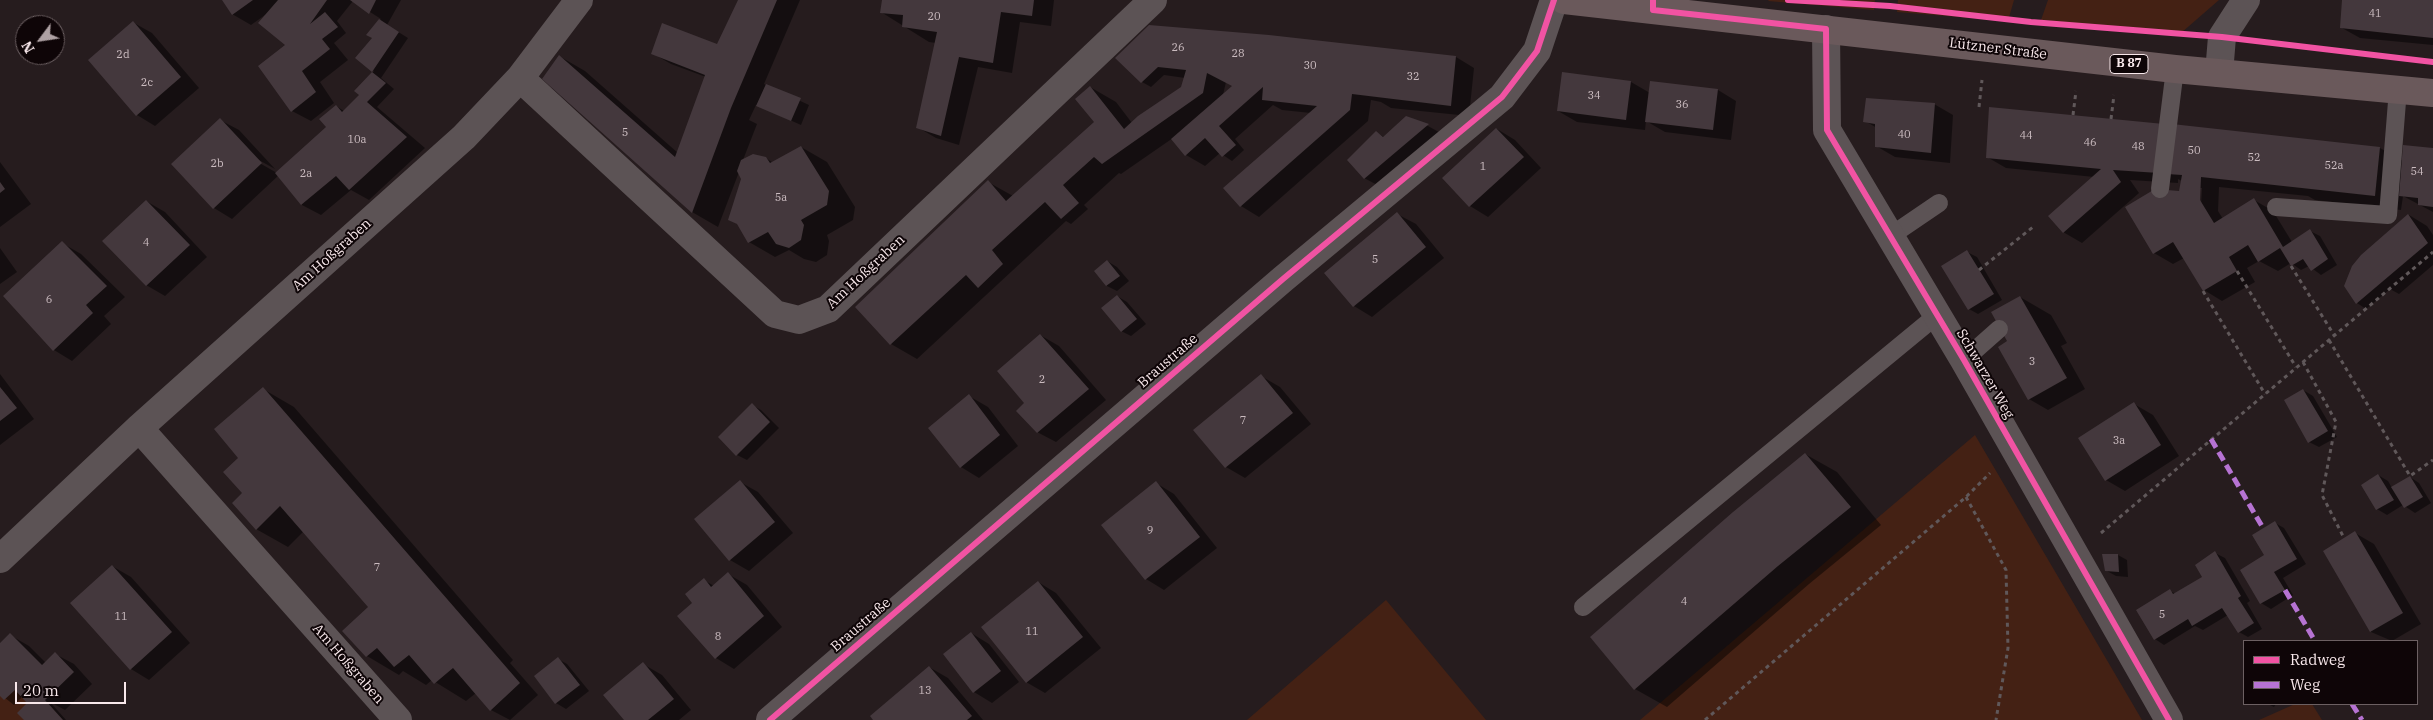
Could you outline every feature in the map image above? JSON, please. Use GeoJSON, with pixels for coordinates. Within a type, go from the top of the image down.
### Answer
{"type":"FeatureCollection","features":[{"type":"Feature","properties":{"kind":"main road","name":"Lützner Straße"},"geometry":{"type":"LineString","coordinates":[[1564,0],[1653,5],[1826,29],[2175,69],[2433,92]]}},
{"type":"Feature","properties":{"kind":"street","name":"Am Hoßgraben"},"geometry":{"type":"LineString","coordinates":[[0,559],[140,428],[464,136],[520,78],[579,0]]}},
{"type":"Feature","properties":{"kind":"street","name":"Am Hoßgraben"},"geometry":{"type":"LineString","coordinates":[[520,78],[775,314],[799,320],[828,309],[1153,0]]}},
{"type":"Feature","properties":{"kind":"street","name":"Braustraße"},"geometry":{"type":"LineString","coordinates":[[770,720],[1283,279],[1502,97],[1537,51],[1554,0]]}},
{"type":"Feature","properties":{"kind":"street"},"geometry":{"type":"LineString","coordinates":[[2219,73],[2222,37],[2246,0]]}},
{"type":"Feature","properties":{"kind":"street","name":"Schwarzer Weg"},"geometry":{"type":"LineString","coordinates":[[1826,29],[1827,130],[1936,316],[1964,360],[2169,720]]}},
{"type":"Feature","properties":{"kind":"street","name":"Am Hoßgraben"},"geometry":{"type":"LineString","coordinates":[[140,428],[398,720]]}},
{"type":"Feature","properties":{"kind":"lane"},"geometry":{"type":"LineString","coordinates":[[2160,189],[2175,69]]}},
{"type":"Feature","properties":{"kind":"lane"},"geometry":{"type":"LineString","coordinates":[[2276,207],[2388,215],[2398,88]]}},
{"type":"Feature","properties":{"kind":"lane"},"geometry":{"type":"LineString","coordinates":[[1889,237],[1939,203]]}},
{"type":"Feature","properties":{"kind":"lane"},"geometry":{"type":"LineString","coordinates":[[1583,607],[1936,316]]}},
{"type":"Feature","properties":{"kind":"lane"},"geometry":{"type":"LineString","coordinates":[[1964,360],[1999,329]]}},
{"type":"Feature","properties":{"kind":"path"},"geometry":{"type":"LineString","coordinates":[[1979,270],[2033,227]]}},
{"type":"Feature","properties":{"kind":"path"},"geometry":{"type":"LineString","coordinates":[[2076,554],[2433,252]]}},
{"type":"Feature","properties":{"kind":"path"},"geometry":{"type":"LineString","coordinates":[[2291,266],[2334,335]]}},
{"type":"Feature","properties":{"kind":"path"},"geometry":{"type":"LineString","coordinates":[[2237,271],[2296,367]]}},
{"type":"Feature","properties":{"kind":"path"},"geometry":{"type":"LineString","coordinates":[[2203,291],[2265,394]]}},
{"type":"Feature","properties":{"kind":"path"},"geometry":{"type":"LineString","coordinates":[[2329,340],[2410,476],[2433,460]]}},
{"type":"Feature","properties":{"kind":"path"},"geometry":{"type":"LineString","coordinates":[[2302,362],[2336,422],[2322,495],[2344,538]]}},
{"type":"Feature","properties":{"kind":"path"},"geometry":{"type":"LineString","coordinates":[[1705,720],[1711,718],[1966,498],[2014,450]]}},
{"type":"Feature","properties":{"kind":"path"},"geometry":{"type":"LineString","coordinates":[[1966,498],[2006,570],[2008,648],[1996,720]]}},
{"type":"Feature","properties":{"kind":"shaded area"},"geometry":{"type":"Polygon","coordinates":[[[1769,0],[1875,0],[1874,10],[1769,0]]]}},
{"type":"Feature","properties":{"kind":"shaded area"},"geometry":{"type":"Polygon","coordinates":[[[1898,0],[2014,0],[2008,21],[1897,12],[1898,0]]]}},
{"type":"Feature","properties":{"kind":"shaded area"},"geometry":{"type":"Polygon","coordinates":[[[2048,0],[2219,0],[2181,33],[2041,20],[2048,0]]]}},
{"type":"Feature","properties":{"kind":"shaded area"},"geometry":{"type":"Polygon","coordinates":[[[1975,435],[2142,720],[1640,720],[1975,435]]]}},
{"type":"Feature","properties":{"kind":"shaded area"},"geometry":{"type":"Polygon","coordinates":[[[1386,600],[1486,720],[1247,720],[1386,600]]]}},
{"type":"Feature","properties":{"kind":"shaded area"},"geometry":{"type":"Polygon","coordinates":[[[0,651],[26,680],[63,720],[0,720],[0,651]]]}},
{"type":"Feature","properties":{"kind":"shaded area"},"geometry":{"type":"Polygon","coordinates":[[[2293,705],[2313,705],[2322,720],[2259,720],[2293,705]]]}},
{"type":"Feature","properties":{"kind":"building"},"geometry":{"type":"Polygon","coordinates":[[[222,0],[253,0],[232,15],[222,0]]]}},
{"type":"Feature","properties":{"kind":"building"},"geometry":{"type":"Polygon","coordinates":[[[278,0],[327,0],[310,24],[325,12],[338,27],[322,39],[330,49],[302,71],[316,92],[291,112],[258,66],[285,45],[258,23],[278,0]]]}},
{"type":"Feature","properties":{"kind":"building"},"geometry":{"type":"Polygon","coordinates":[[[350,0],[376,0],[369,14],[350,0]]]}},
{"type":"Feature","properties":{"kind":"building"},"geometry":{"type":"Polygon","coordinates":[[[738,0],[777,0],[731,108],[692,213],[542,79],[559,55],[675,157],[705,75],[651,54],[662,23],[717,44],[738,0]]]}},
{"type":"Feature","properties":{"kind":"building"},"geometry":{"type":"Polygon","coordinates":[[[882,0],[1034,0],[1032,16],[1001,12],[993,63],[959,57],[941,136],[916,128],[937,32],[902,27],[903,15],[880,13],[882,0]]]}},
{"type":"Feature","properties":{"kind":"building"},"geometry":{"type":"Polygon","coordinates":[[[2342,0],[2433,0],[2433,38],[2340,28],[2342,0]]]}},
{"type":"Feature","properties":{"kind":"building"},"geometry":{"type":"Polygon","coordinates":[[[379,19],[399,32],[372,72],[355,58],[372,38],[366,35],[379,19]]]}},
{"type":"Feature","properties":{"kind":"building"},"geometry":{"type":"Polygon","coordinates":[[[133,21],[181,77],[136,116],[88,60],[133,21]]]}},
{"type":"Feature","properties":{"kind":"building"},"geometry":{"type":"Polygon","coordinates":[[[1149,25],[1269,35],[1456,56],[1451,106],[1352,94],[1350,110],[1240,207],[1223,188],[1317,106],[1262,100],[1263,87],[1219,126],[1236,145],[1222,157],[1205,138],[1185,156],[1171,139],[1232,86],[1207,73],[1203,93],[1102,164],[1094,157],[1063,185],[1079,203],[1061,219],[1045,202],[992,250],[1003,264],[978,288],[966,275],[890,345],[855,307],[988,180],[1006,201],[1094,122],[1075,99],[1090,86],[1124,129],[1138,116],[1181,87],[1186,70],[1158,67],[1141,83],[1115,58],[1149,25]]]}},
{"type":"Feature","properties":{"kind":"building"},"geometry":{"type":"Polygon","coordinates":[[[372,72],[386,83],[367,102],[407,137],[349,190],[336,176],[301,205],[275,173],[326,127],[319,119],[336,105],[342,112],[359,95],[354,91],[372,72]]]}},
{"type":"Feature","properties":{"kind":"building"},"geometry":{"type":"Polygon","coordinates":[[[1562,72],[1631,81],[1626,120],[1557,111],[1562,72]]]}},
{"type":"Feature","properties":{"kind":"building"},"geometry":{"type":"Polygon","coordinates":[[[1650,81],[1718,89],[1713,130],[1645,122],[1650,81]]]}},
{"type":"Feature","properties":{"kind":"building"},"geometry":{"type":"Polygon","coordinates":[[[766,84],[801,98],[791,121],[756,106],[766,84]]]}},
{"type":"Feature","properties":{"kind":"building"},"geometry":{"type":"Polygon","coordinates":[[[1866,98],[1935,103],[1931,153],[1875,147],[1875,124],[1863,122],[1866,98]]]}},
{"type":"Feature","properties":{"kind":"building"},"geometry":{"type":"Polygon","coordinates":[[[1989,107],[2164,124],[2159,173],[2113,170],[2121,182],[2063,233],[2048,216],[2101,169],[1986,158],[1989,107]]]}},
{"type":"Feature","properties":{"kind":"building"},"geometry":{"type":"Polygon","coordinates":[[[1406,116],[1429,124],[1364,179],[1347,160],[1376,131],[1383,137],[1406,116]]]}},
{"type":"Feature","properties":{"kind":"building"},"geometry":{"type":"Polygon","coordinates":[[[220,118],[262,163],[213,209],[171,164],[220,118]]]}},
{"type":"Feature","properties":{"kind":"building"},"geometry":{"type":"Polygon","coordinates":[[[2172,124],[2380,147],[2375,196],[2201,177],[2200,200],[2214,223],[2254,198],[2283,247],[2310,229],[2328,259],[2311,271],[2303,259],[2291,266],[2280,248],[2258,262],[2248,245],[2229,257],[2237,271],[2203,291],[2173,242],[2153,254],[2125,207],[2155,189],[2179,191],[2182,175],[2167,174],[2172,124]]]}},
{"type":"Feature","properties":{"kind":"building"},"geometry":{"type":"Polygon","coordinates":[[[1496,128],[1524,157],[1469,207],[1442,178],[1496,128]]]}},
{"type":"Feature","properties":{"kind":"building"},"geometry":{"type":"Polygon","coordinates":[[[2403,145],[2433,148],[2433,207],[2418,205],[2418,198],[2399,196],[2403,145]]]}},
{"type":"Feature","properties":{"kind":"building"},"geometry":{"type":"Polygon","coordinates":[[[801,146],[829,191],[827,205],[801,220],[804,225],[801,240],[789,248],[776,244],[768,232],[748,243],[737,224],[728,220],[741,179],[737,171],[741,160],[753,154],[766,157],[770,163],[801,146]]]}},
{"type":"Feature","properties":{"kind":"building"},"geometry":{"type":"Polygon","coordinates":[[[0,182],[5,189],[0,193],[0,182]]]}},
{"type":"Feature","properties":{"kind":"building"},"geometry":{"type":"Polygon","coordinates":[[[146,200],[190,245],[146,286],[102,241],[146,200]]]}},
{"type":"Feature","properties":{"kind":"building"},"geometry":{"type":"Polygon","coordinates":[[[1397,212],[1426,247],[1353,307],[1324,273],[1397,212]]]}},
{"type":"Feature","properties":{"kind":"building"},"geometry":{"type":"Polygon","coordinates":[[[2408,214],[2428,243],[2356,304],[2344,286],[2352,266],[2361,255],[2408,214]]]}},
{"type":"Feature","properties":{"kind":"building"},"geometry":{"type":"Polygon","coordinates":[[[62,241],[107,286],[86,305],[93,313],[53,351],[3,296],[62,241]]]}},
{"type":"Feature","properties":{"kind":"building"},"geometry":{"type":"Polygon","coordinates":[[[1967,250],[1994,294],[1968,310],[1941,266],[1967,250]]]}},
{"type":"Feature","properties":{"kind":"building"},"geometry":{"type":"Polygon","coordinates":[[[1107,260],[1120,276],[1106,286],[1094,271],[1107,260]]]}},
{"type":"Feature","properties":{"kind":"building"},"geometry":{"type":"Polygon","coordinates":[[[1117,295],[1137,319],[1121,332],[1101,308],[1117,295]]]}},
{"type":"Feature","properties":{"kind":"building"},"geometry":{"type":"Polygon","coordinates":[[[2020,296],[2067,378],[2028,400],[1998,347],[2007,341],[1991,312],[2020,296]]]}},
{"type":"Feature","properties":{"kind":"building"},"geometry":{"type":"Polygon","coordinates":[[[1040,334],[1089,389],[1037,433],[1016,411],[1024,403],[997,371],[1040,334]]]}},
{"type":"Feature","properties":{"kind":"building"},"geometry":{"type":"Polygon","coordinates":[[[1261,374],[1293,413],[1225,468],[1193,430],[1261,374]]]}},
{"type":"Feature","properties":{"kind":"building"},"geometry":{"type":"Polygon","coordinates":[[[0,387],[17,408],[0,421],[0,387]]]}},
{"type":"Feature","properties":{"kind":"building"},"geometry":{"type":"Polygon","coordinates":[[[263,387],[520,683],[490,711],[453,668],[434,684],[409,655],[394,667],[377,648],[366,657],[342,631],[368,607],[280,506],[256,530],[232,503],[242,493],[223,472],[238,458],[214,429],[263,387]]]}},
{"type":"Feature","properties":{"kind":"building"},"geometry":{"type":"Polygon","coordinates":[[[2303,389],[2328,431],[2308,443],[2284,400],[2303,389]]]}},
{"type":"Feature","properties":{"kind":"building"},"geometry":{"type":"Polygon","coordinates":[[[969,394],[1000,435],[960,468],[928,428],[969,394]]]}},
{"type":"Feature","properties":{"kind":"building"},"geometry":{"type":"Polygon","coordinates":[[[2134,402],[2161,445],[2105,481],[2078,438],[2134,402]]]}},
{"type":"Feature","properties":{"kind":"building"},"geometry":{"type":"Polygon","coordinates":[[[752,403],[770,422],[736,456],[718,437],[752,403]]]}},
{"type":"Feature","properties":{"kind":"building"},"geometry":{"type":"Polygon","coordinates":[[[1805,453],[1851,507],[1778,566],[1634,690],[1590,637],[1733,512],[1805,453]]]}},
{"type":"Feature","properties":{"kind":"building"},"geometry":{"type":"Polygon","coordinates":[[[2378,474],[2394,500],[2376,510],[2361,485],[2378,474]]]}},
{"type":"Feature","properties":{"kind":"building"},"geometry":{"type":"Polygon","coordinates":[[[2410,476],[2423,497],[2404,508],[2391,487],[2410,476]]]}},
{"type":"Feature","properties":{"kind":"building"},"geometry":{"type":"Polygon","coordinates":[[[740,480],[775,522],[729,561],[694,519],[740,480]]]}},
{"type":"Feature","properties":{"kind":"building"},"geometry":{"type":"Polygon","coordinates":[[[1156,481],[1200,537],[1145,580],[1101,525],[1156,481]]]}},
{"type":"Feature","properties":{"kind":"building"},"geometry":{"type":"Polygon","coordinates":[[[2275,521],[2297,559],[2274,572],[2285,590],[2260,604],[2240,570],[2264,555],[2252,535],[2275,521]]]}},
{"type":"Feature","properties":{"kind":"building"},"geometry":{"type":"Polygon","coordinates":[[[2355,531],[2403,613],[2370,632],[2323,551],[2355,531]]]}},
{"type":"Feature","properties":{"kind":"building"},"geometry":{"type":"Polygon","coordinates":[[[2215,551],[2241,596],[2238,598],[2254,623],[2238,633],[2222,608],[2192,626],[2188,619],[2154,640],[2136,610],[2170,589],[2173,594],[2202,577],[2195,565],[2215,551]]]}},
{"type":"Feature","properties":{"kind":"building"},"geometry":{"type":"Polygon","coordinates":[[[2102,554],[2118,554],[2119,572],[2105,571],[2102,554]]]}},
{"type":"Feature","properties":{"kind":"building"},"geometry":{"type":"Polygon","coordinates":[[[112,565],[172,632],[130,670],[70,603],[112,565]]]}},
{"type":"Feature","properties":{"kind":"building"},"geometry":{"type":"Polygon","coordinates":[[[728,572],[764,616],[715,659],[677,616],[692,603],[685,594],[704,578],[711,587],[728,572]]]}},
{"type":"Feature","properties":{"kind":"building"},"geometry":{"type":"Polygon","coordinates":[[[1038,581],[1083,637],[1026,683],[981,627],[1038,581]]]}},
{"type":"Feature","properties":{"kind":"building"},"geometry":{"type":"Polygon","coordinates":[[[971,632],[1001,671],[973,693],[943,654],[971,632]]]}},
{"type":"Feature","properties":{"kind":"building"},"geometry":{"type":"Polygon","coordinates":[[[10,633],[42,665],[55,652],[74,672],[45,700],[63,720],[24,720],[17,713],[27,703],[15,690],[4,700],[0,696],[0,643],[10,633]]]}},
{"type":"Feature","properties":{"kind":"building"},"geometry":{"type":"Polygon","coordinates":[[[558,657],[580,685],[555,704],[534,676],[558,657]]]}},
{"type":"Feature","properties":{"kind":"building"},"geometry":{"type":"Polygon","coordinates":[[[643,662],[674,699],[648,720],[624,720],[603,695],[643,662]]]}},
{"type":"Feature","properties":{"kind":"building"},"geometry":{"type":"Polygon","coordinates":[[[929,666],[972,716],[967,720],[873,720],[870,716],[929,666]]]}},
{"type":"Feature","properties":{"kind":"marked path"},"geometry":{"type":"LineString","coordinates":[[2211,439],[2263,528]]}},
{"type":"Feature","properties":{"kind":"marked path"},"geometry":{"type":"LineString","coordinates":[[2285,590],[2314,640]]}},
{"type":"Feature","properties":{"kind":"marked path"},"geometry":{"type":"LineString","coordinates":[[2353,705],[2362,720]]}},
{"type":"Feature","properties":{"kind":"cycle path"},"geometry":{"type":"LineString","coordinates":[[770,720],[1283,279],[1502,97],[1537,51],[1554,0]]}},
{"type":"Feature","properties":{"kind":"cycle path"},"geometry":{"type":"LineString","coordinates":[[1653,0],[1653,10],[1826,29],[1827,130],[1964,360],[2169,720]]}},
{"type":"Feature","properties":{"kind":"cycle path"},"geometry":{"type":"LineString","coordinates":[[1788,0],[1890,6],[2031,22],[2222,37],[2433,62]]}}]}
